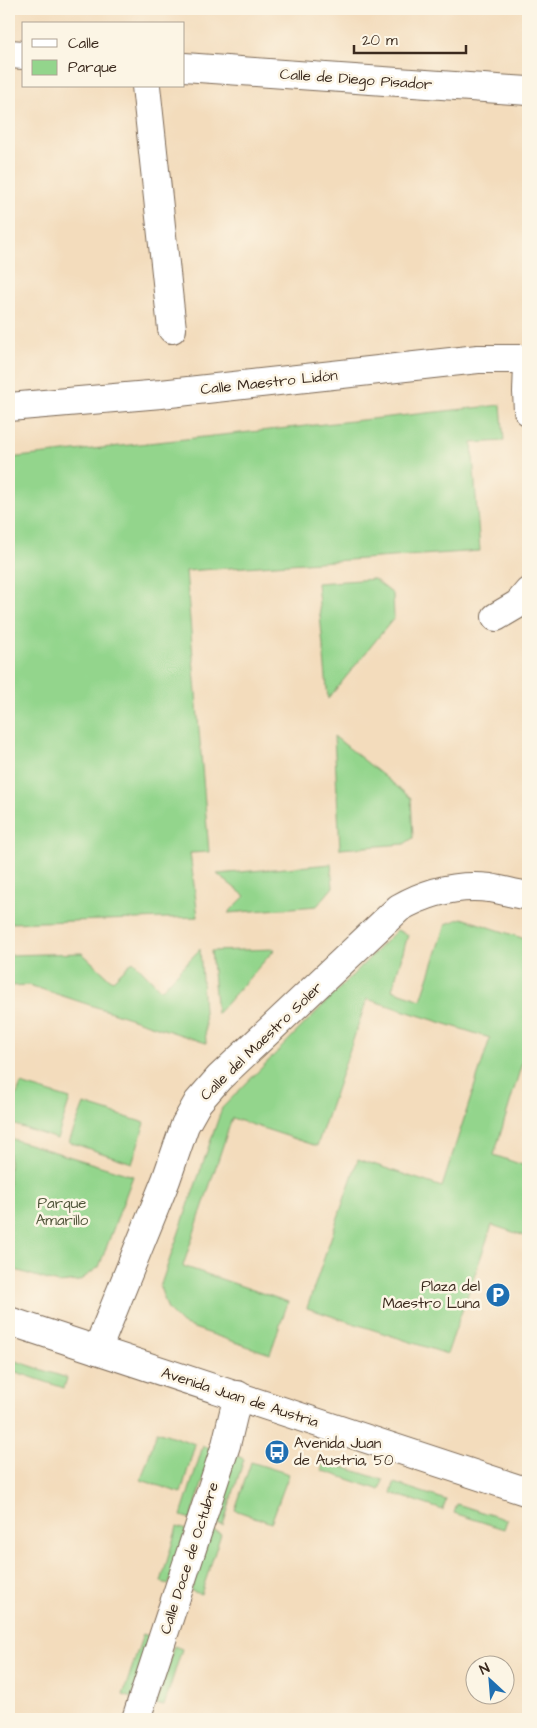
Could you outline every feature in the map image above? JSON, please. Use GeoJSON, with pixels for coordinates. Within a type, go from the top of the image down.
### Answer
{"type":"FeatureCollection","features":[{"type":"Feature","properties":{"kind":"street"},"geometry":{"type":"LineString","coordinates":[[9,54],[22,55]]}},
{"type":"Feature","properties":{"kind":"street","name":"Calle de Diego Pisador"},"geometry":{"type":"LineString","coordinates":[[185,66],[528,91]]}},
{"type":"Feature","properties":{"kind":"street"},"geometry":{"type":"LineString","coordinates":[[146,88],[172,330]]}},
{"type":"Feature","properties":{"kind":"street","name":"Calle Maestro Lidón"},"geometry":{"type":"LineString","coordinates":[[9,407],[171,393],[478,359],[528,359]]}},
{"type":"Feature","properties":{"kind":"street"},"geometry":{"type":"LineString","coordinates":[[528,365],[528,411]]}},
{"type":"Feature","properties":{"kind":"street"},"geometry":{"type":"LineString","coordinates":[[496,616],[518,604],[528,592]]}},
{"type":"Feature","properties":{"kind":"street","name":"Calle del Maestro Soler"},"geometry":{"type":"LineString","coordinates":[[97,1350],[166,1180],[185,1125],[198,1102],[218,1078],[399,908],[418,897],[448,888],[489,888],[528,896]]}},
{"type":"Feature","properties":{"kind":"street","name":"Avenida Juan de Austria"},"geometry":{"type":"LineString","coordinates":[[9,1321],[528,1492]]}},
{"type":"Feature","properties":{"kind":"street","name":"Calle Doce de Octubre"},"geometry":{"type":"LineString","coordinates":[[136,1719],[226,1445],[238,1395]]}},
{"type":"Feature","properties":{"kind":"green space"},"geometry":{"type":"Polygon","coordinates":[[[501,405],[504,441],[472,443],[480,551],[186,571],[209,852],[190,853],[198,917],[9,923],[9,458],[501,405]]]}},
{"type":"Feature","properties":{"kind":"green space"},"geometry":{"type":"Polygon","coordinates":[[[374,579],[393,594],[394,618],[328,699],[317,583],[374,579]]]}},
{"type":"Feature","properties":{"kind":"green space"},"geometry":{"type":"Polygon","coordinates":[[[334,736],[411,798],[413,838],[404,844],[340,849],[334,736]]]}},
{"type":"Feature","properties":{"kind":"green space"},"geometry":{"type":"Polygon","coordinates":[[[331,864],[333,887],[317,906],[228,913],[245,896],[217,874],[331,864]]]}},
{"type":"Feature","properties":{"kind":"green space"},"geometry":{"type":"Polygon","coordinates":[[[462,918],[528,940],[528,1050],[526,1050],[494,1155],[528,1167],[528,1237],[492,1225],[447,1354],[307,1308],[358,1159],[442,1187],[490,1038],[367,999],[317,1146],[232,1118],[183,1266],[288,1302],[270,1354],[182,1324],[168,1310],[160,1287],[222,1108],[397,930],[408,935],[392,990],[421,1000],[446,924],[462,918]]]}},
{"type":"Feature","properties":{"kind":"green space"},"geometry":{"type":"Polygon","coordinates":[[[200,949],[206,1043],[29,985],[9,986],[9,955],[82,953],[112,981],[133,961],[161,990],[200,949]]]}},
{"type":"Feature","properties":{"kind":"green space"},"geometry":{"type":"Polygon","coordinates":[[[275,949],[217,1014],[211,951],[275,949]]]}},
{"type":"Feature","properties":{"kind":"green space"},"geometry":{"type":"Polygon","coordinates":[[[21,1084],[70,1099],[57,1139],[9,1123],[9,1114],[21,1084]]]}},
{"type":"Feature","properties":{"kind":"green space"},"geometry":{"type":"Polygon","coordinates":[[[84,1104],[145,1123],[132,1163],[69,1142],[84,1104]]]}},
{"type":"Feature","properties":{"kind":"green space","name":"Parque Amarillo"},"geometry":{"type":"Polygon","coordinates":[[[9,1138],[133,1176],[99,1267],[79,1281],[58,1283],[9,1268],[9,1138]]]}},
{"type":"Feature","properties":{"kind":"green space"},"geometry":{"type":"Polygon","coordinates":[[[16,1361],[67,1378],[64,1388],[13,1371],[16,1361]]]}},
{"type":"Feature","properties":{"kind":"green space"},"geometry":{"type":"Polygon","coordinates":[[[157,1431],[195,1444],[181,1493],[141,1480],[157,1431]]]}},
{"type":"Feature","properties":{"kind":"green space"},"geometry":{"type":"Polygon","coordinates":[[[203,1446],[213,1449],[191,1519],[181,1516],[203,1446]]]}},
{"type":"Feature","properties":{"kind":"green space"},"geometry":{"type":"Polygon","coordinates":[[[235,1455],[244,1459],[223,1525],[214,1523],[235,1455]]]}},
{"type":"Feature","properties":{"kind":"green space"},"geometry":{"type":"Polygon","coordinates":[[[324,1461],[383,1480],[380,1490],[321,1470],[324,1461]]]}},
{"type":"Feature","properties":{"kind":"green space"},"geometry":{"type":"Polygon","coordinates":[[[251,1462],[289,1474],[271,1523],[235,1510],[251,1462]]]}},
{"type":"Feature","properties":{"kind":"green space"},"geometry":{"type":"Polygon","coordinates":[[[394,1483],[446,1500],[443,1510],[391,1493],[394,1483]]]}},
{"type":"Feature","properties":{"kind":"green space"},"geometry":{"type":"Polygon","coordinates":[[[457,1504],[507,1520],[504,1529],[454,1513],[457,1504]]]}},
{"type":"Feature","properties":{"kind":"green space"},"geometry":{"type":"Polygon","coordinates":[[[177,1527],[186,1530],[169,1584],[161,1582],[177,1527]]]}},
{"type":"Feature","properties":{"kind":"green space"},"geometry":{"type":"Polygon","coordinates":[[[212,1530],[221,1534],[201,1594],[191,1591],[212,1530]]]}},
{"type":"Feature","properties":{"kind":"green space"},"geometry":{"type":"Polygon","coordinates":[[[143,1634],[152,1637],[132,1698],[123,1695],[143,1634]]]}},
{"type":"Feature","properties":{"kind":"green space"},"geometry":{"type":"Polygon","coordinates":[[[174,1646],[182,1649],[164,1706],[156,1704],[174,1646]]]}},
{"type":"Feature","properties":{"kind":"place","name":"Plaza del Maestro Luna"},"geometry":{"type":"Point","coordinates":[498,1295]}},
{"type":"Feature","properties":{"kind":"place","name":"Avenida Juan de Austria, 50"},"geometry":{"type":"Point","coordinates":[277,1452]}}]}
